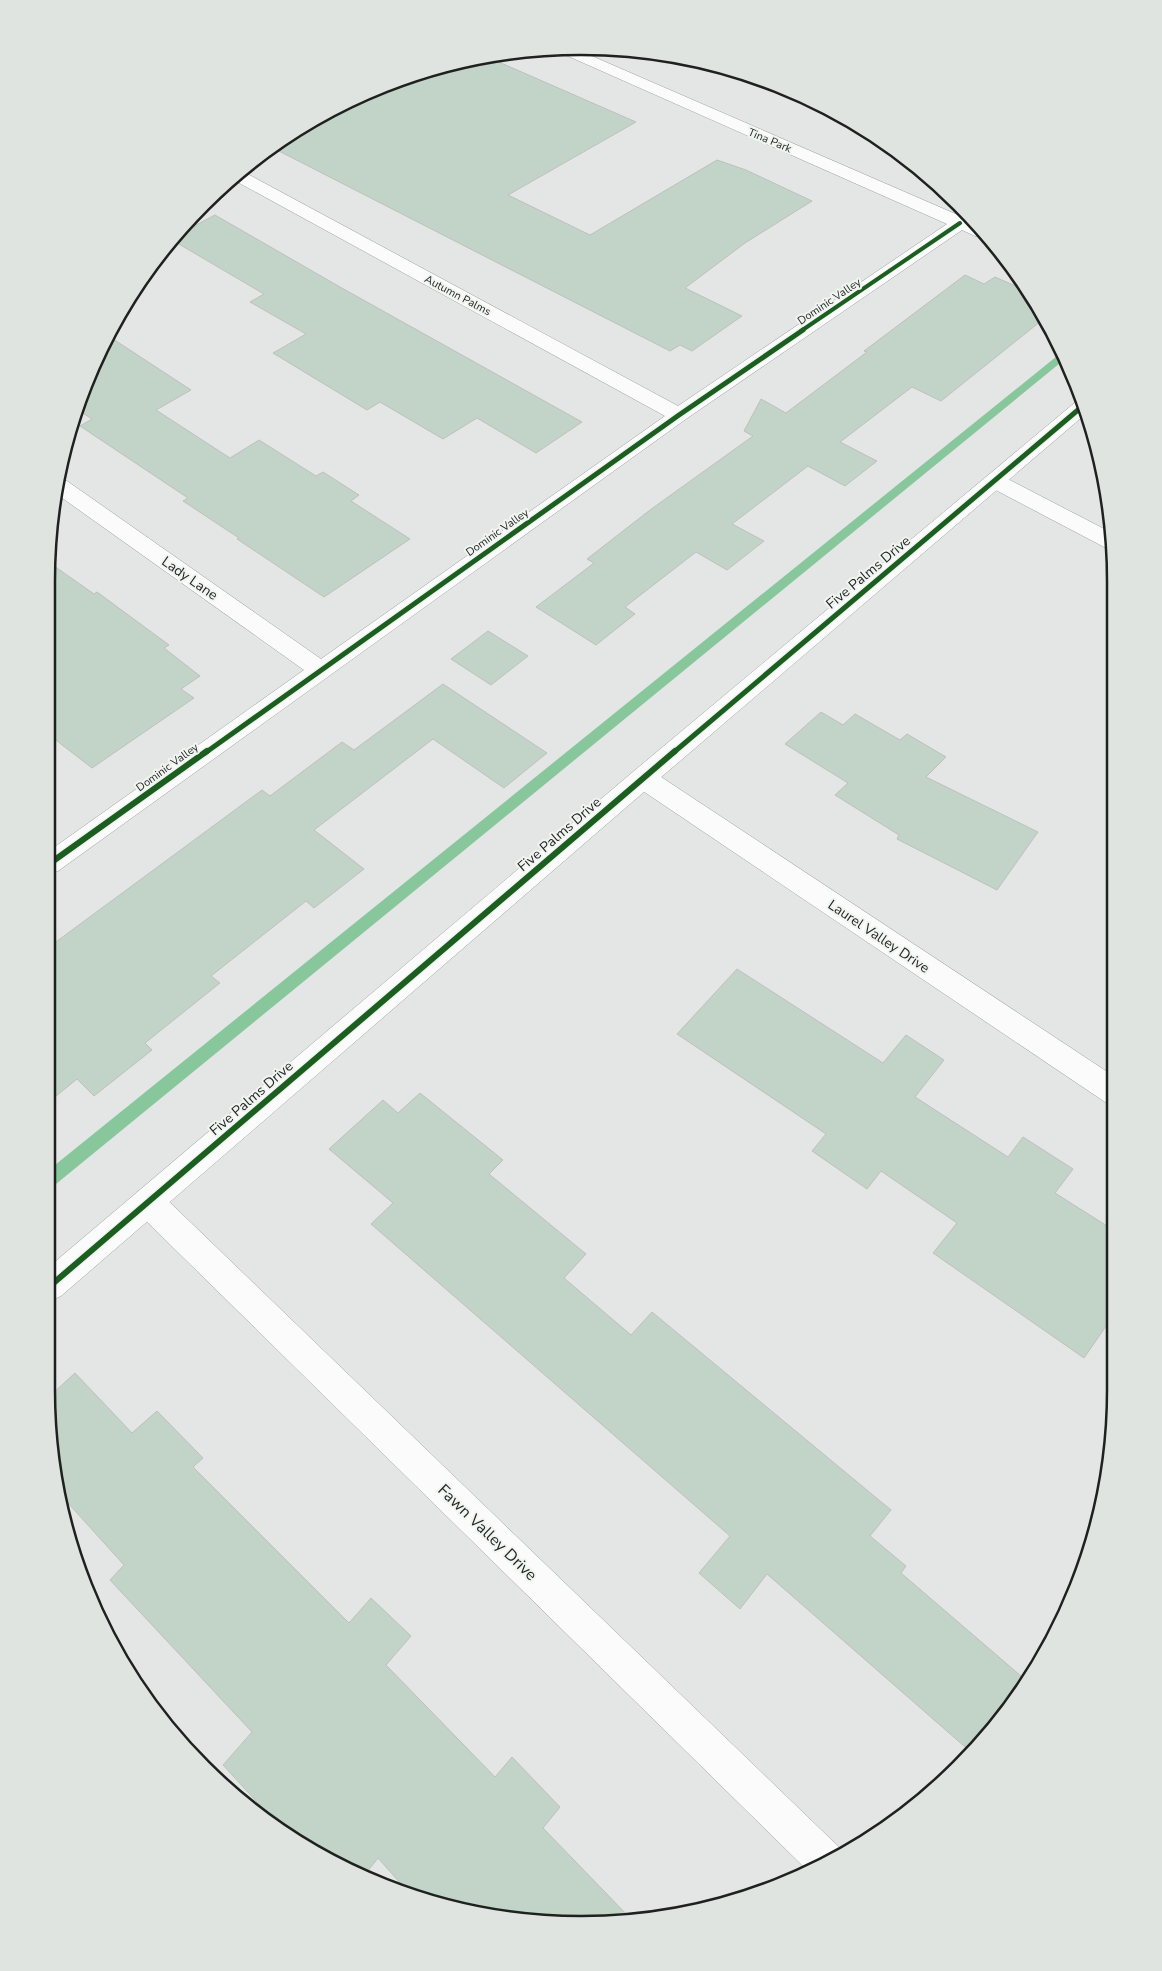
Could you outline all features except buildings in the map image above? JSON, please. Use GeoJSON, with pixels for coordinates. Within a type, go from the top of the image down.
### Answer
{"type":"FeatureCollection","features":[{"type":"Feature","properties":{"kind":"street","name":"Tina Park"},"geometry":{"type":"LineString","coordinates":[[575,55],[970,227]]}},
{"type":"Feature","properties":{"kind":"street","name":"Autumn Palms"},"geometry":{"type":"LineString","coordinates":[[243,178],[680,415]]}},
{"type":"Feature","properties":{"kind":"street","name":"Dominic Valley"},"geometry":{"type":"LineString","coordinates":[[55,860],[680,415],[960,223]]}},
{"type":"Feature","properties":{"kind":"street","name":"Five Palms Drive"},"geometry":{"type":"LineString","coordinates":[[55,1282],[643,778],[1078,410]]}},
{"type":"Feature","properties":{"kind":"street"},"geometry":{"type":"LineString","coordinates":[[995,481],[1105,538]]}},
{"type":"Feature","properties":{"kind":"street","name":"Lady Lane"},"geometry":{"type":"LineString","coordinates":[[63,489],[320,670]]}},
{"type":"Feature","properties":{"kind":"street","name":"Laurel Valley Drive"},"geometry":{"type":"LineString","coordinates":[[643,778],[1107,1088]]}},
{"type":"Feature","properties":{"kind":"street","name":"Fawn Valley Drive"},"geometry":{"type":"LineString","coordinates":[[148,1202],[822,1858]]}},
{"type":"Feature","properties":{"kind":"waterway"},"geometry":{"type":"LineString","coordinates":[[55,1175],[1058,359]]}},
{"type":"Feature","properties":{"kind":"cycle path"},"geometry":{"type":"LineString","coordinates":[[55,860],[679,415],[960,223]]}},
{"type":"Feature","properties":{"kind":"cycle path"},"geometry":{"type":"LineString","coordinates":[[55,1282],[643,778],[1078,410]]}}]}
